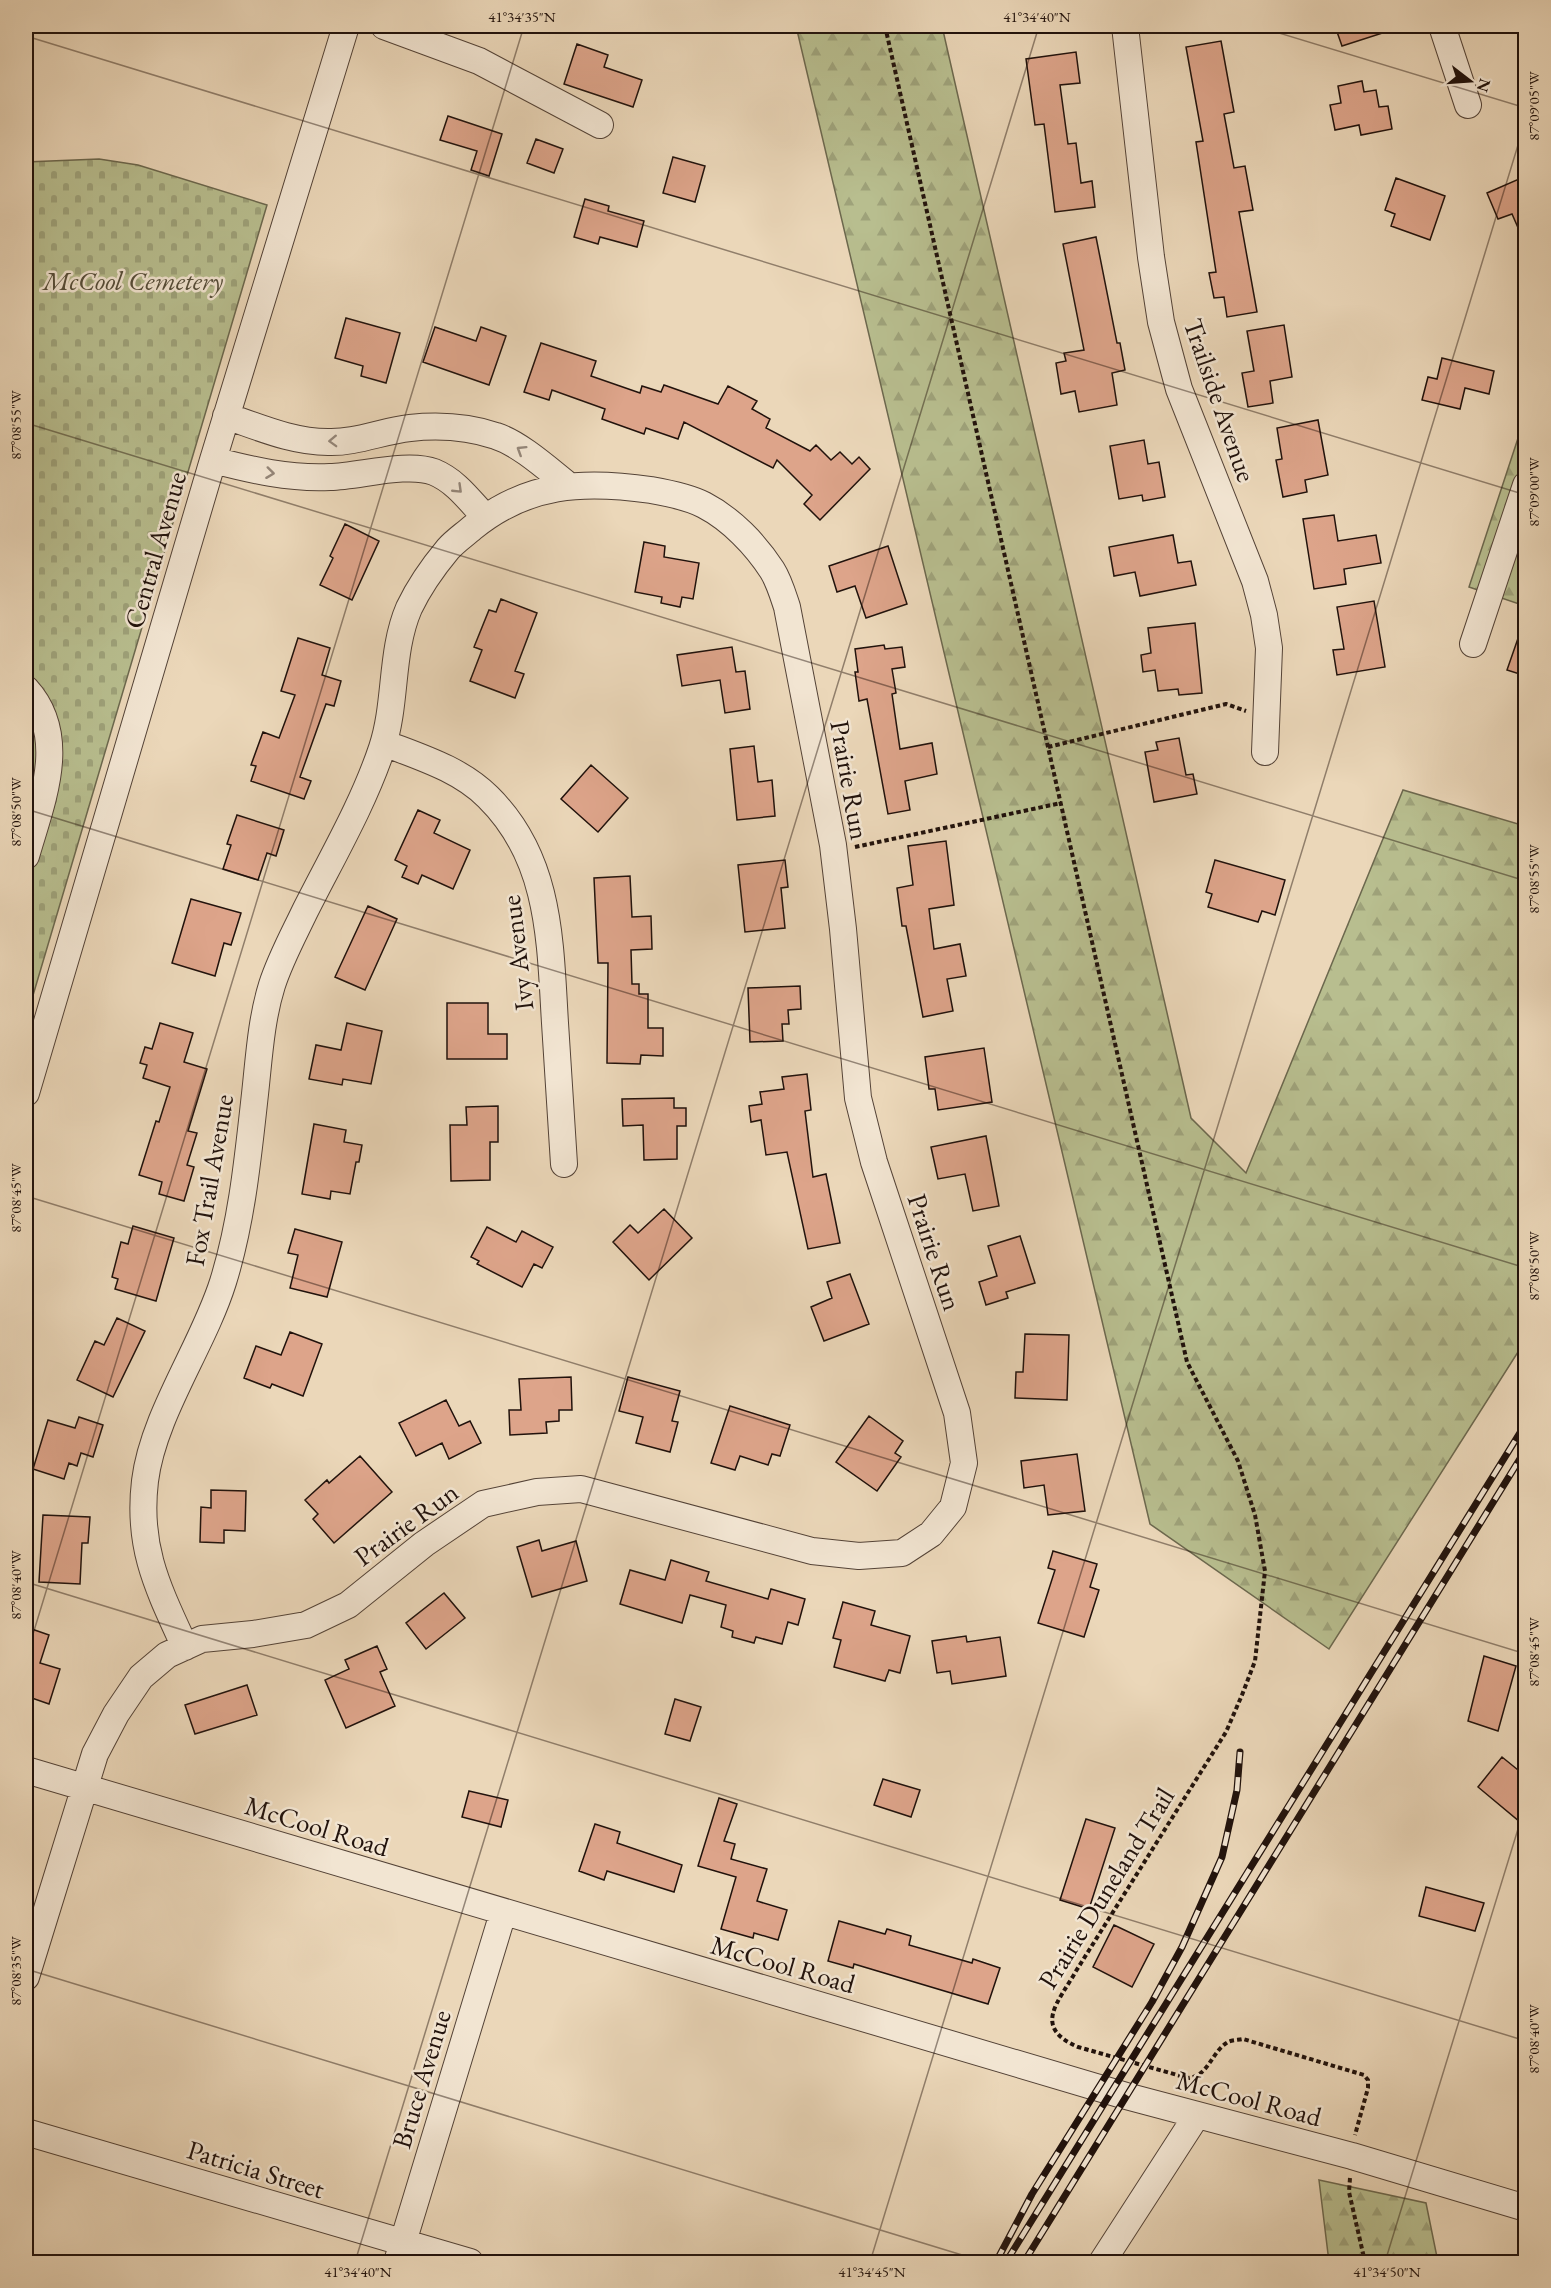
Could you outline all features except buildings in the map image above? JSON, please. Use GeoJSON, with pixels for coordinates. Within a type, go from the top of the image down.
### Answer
{"type":"FeatureCollection","features":[{"type":"Feature","properties":{"kind":"street","name":"Central Avenue"},"geometry":{"type":"LineString","coordinates":[[26,1093],[226,416],[346,26]]}},
{"type":"Feature","properties":{"kind":"street"},"geometry":{"type":"LineString","coordinates":[[384,26],[479,61],[600,125]]}},
{"type":"Feature","properties":{"kind":"street","name":"Trailside Avenue"},"geometry":{"type":"LineString","coordinates":[[1125,26],[1151,257],[1161,322],[1179,389],[1261,604],[1269,648],[1265,752]]}},
{"type":"Feature","properties":{"kind":"street"},"geometry":{"type":"LineString","coordinates":[[1442,26],[1468,105]]}},
{"type":"Feature","properties":{"kind":"street"},"geometry":{"type":"LineString","coordinates":[[226,416],[289,438],[328,442],[356,440],[408,428],[450,426],[498,436],[535,459],[568,485]]}},
{"type":"Feature","properties":{"kind":"street"},"geometry":{"type":"LineString","coordinates":[[213,460],[252,471],[327,477],[416,468],[433,472],[454,483],[485,517]]}},
{"type":"Feature","properties":{"kind":"street","name":"Prairie Run"},"geometry":{"type":"LineString","coordinates":[[26,1977],[95,1754],[116,1714],[141,1677],[167,1655],[202,1639],[253,1634],[306,1625],[348,1605],[424,1544],[483,1504],[537,1492],[581,1490],[812,1551],[859,1556],[902,1553],[931,1534],[953,1507],[964,1463],[957,1413],[874,1162],[858,1098],[843,929],[833,851],[787,607],[774,573],[753,545],[731,524],[703,504],[661,492],[614,484],[568,485],[532,493],[485,517],[452,545],[427,576],[408,610],[399,645],[386,735]]}},
{"type":"Feature","properties":{"kind":"street"},"geometry":{"type":"LineString","coordinates":[[1473,644],[1526,485]]}},
{"type":"Feature","properties":{"kind":"street"},"geometry":{"type":"LineString","coordinates":[[26,689],[43,720],[49,740],[50,760],[47,782],[26,856]]}},
{"type":"Feature","properties":{"kind":"street","name":"Ivy Avenue"},"geometry":{"type":"LineString","coordinates":[[386,735],[465,778],[489,797],[526,851],[540,882],[549,926],[564,1164]]}},
{"type":"Feature","properties":{"kind":"street","name":"Fox Trail Avenue"},"geometry":{"type":"LineString","coordinates":[[184,1647],[153,1576],[143,1530],[145,1478],[159,1429],[203,1334],[223,1281],[246,1177],[260,1044],[265,1011],[273,982],[292,938],[371,779],[386,735]]}},
{"type":"Feature","properties":{"kind":"street","name":"McCool Road"},"geometry":{"type":"LineString","coordinates":[[26,1770],[1126,2096],[1352,2156],[1526,2208]]}},
{"type":"Feature","properties":{"kind":"street","name":"Bruce Avenue"},"geometry":{"type":"LineString","coordinates":[[400,2253],[503,1912]]}},
{"type":"Feature","properties":{"kind":"street"},"geometry":{"type":"LineString","coordinates":[[1102,2262],[1197,2115]]}},
{"type":"Feature","properties":{"kind":"street","name":"Patricia Street"},"geometry":{"type":"LineString","coordinates":[[26,2132],[400,2253],[470,2262]]}},
{"type":"Feature","properties":{"kind":"path"},"geometry":{"type":"LineString","coordinates":[[833,851],[1061,803],[885,26]]}},
{"type":"Feature","properties":{"kind":"path"},"geometry":{"type":"LineString","coordinates":[[1048,747],[1226,704],[1267,718]]}},
{"type":"Feature","properties":{"kind":"path","name":"Prairie Duneland Trail"},"geometry":{"type":"LineString","coordinates":[[1061,803],[1187,1362],[1238,1461],[1255,1515],[1265,1571],[1255,1661],[1226,1732],[1076,1971],[1053,2012],[1052,2024],[1055,2033],[1062,2041],[1188,2078],[1196,2078],[1204,2071],[1228,2042],[1243,2039],[1364,2075],[1368,2080],[1368,2088],[1352,2156],[1349,2192],[1365,2262]]}},
{"type":"Feature","properties":{"kind":"green space"},"geometry":{"type":"Polygon","coordinates":[[[796,26],[942,26],[1191,1118],[1246,1173],[1403,790],[1525,826],[1525,1341],[1329,1649],[1150,1524],[796,26]]]}},
{"type":"Feature","properties":{"kind":"green space","name":"McCool Cemetery"},"geometry":{"type":"Polygon","coordinates":[[[99,159],[138,165],[267,205],[26,1019],[26,162],[99,159]]]}},
{"type":"Feature","properties":{"kind":"green space"},"geometry":{"type":"Polygon","coordinates":[[[1525,417],[1525,606],[1469,587],[1525,417]]]}},
{"type":"Feature","properties":{"kind":"green space"},"geometry":{"type":"Polygon","coordinates":[[[1319,2180],[1426,2203],[1438,2262],[1329,2262],[1319,2180]]]}},
{"type":"Feature","properties":{"kind":"railway"},"geometry":{"type":"LineString","coordinates":[[1006,2262],[1526,1423]]}},
{"type":"Feature","properties":{"kind":"railway"},"geometry":{"type":"LineString","coordinates":[[1024,2262],[1526,1449]]}},
{"type":"Feature","properties":{"kind":"railway"},"geometry":{"type":"LineString","coordinates":[[996,2262],[1032,2194],[1152,2002],[1182,1947],[1222,1857],[1237,1790],[1240,1752]]}}]}
